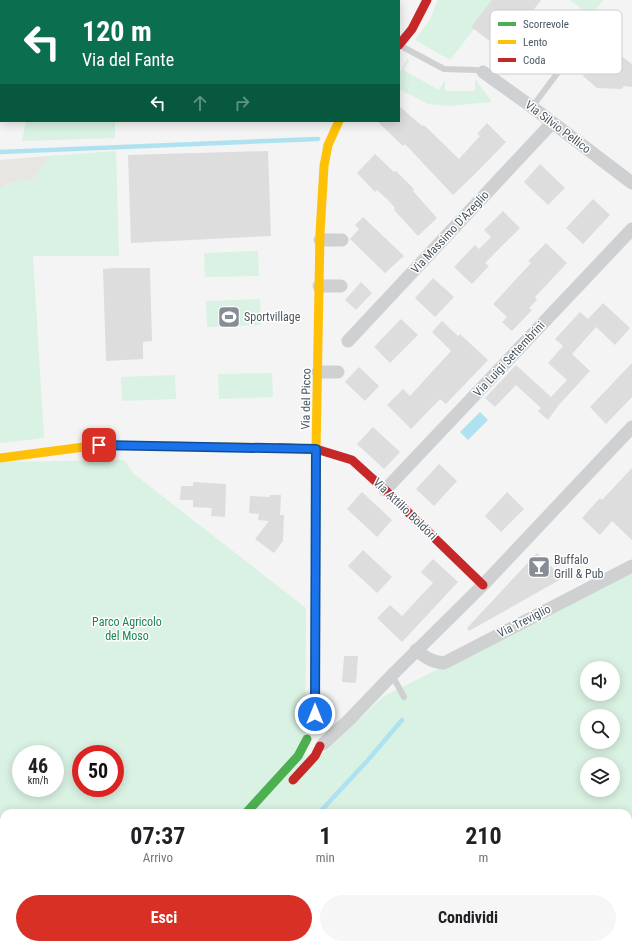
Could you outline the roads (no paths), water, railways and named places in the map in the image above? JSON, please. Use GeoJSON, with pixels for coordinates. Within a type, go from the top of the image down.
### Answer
{"type":"FeatureCollection","features":[{"type":"Feature","properties":{"kind":"main road"},"geometry":{"type":"LineString","coordinates":[[400,44],[412,29],[427,0]]}},
{"type":"Feature","properties":{"kind":"main road","name":"Via del Picco"},"geometry":{"type":"LineString","coordinates":[[317,407],[320,240],[324,166],[328,145],[339,122]]}},
{"type":"Feature","properties":{"kind":"main road","name":"Via Attilio Boldori"},"geometry":{"type":"LineString","coordinates":[[0,458],[99,445],[320,450],[352,460],[483,585]]}},
{"type":"Feature","properties":{"kind":"main road"},"geometry":{"type":"LineString","coordinates":[[289,784],[315,756],[320,737],[320,450]]}},
{"type":"Feature","properties":{"kind":"main road"},"geometry":{"type":"LineString","coordinates":[[250,809],[298,756],[307,740],[308,733],[310,731],[320,737]]}},
{"type":"Feature","properties":{"kind":"main road"},"geometry":{"type":"LineString","coordinates":[[307,740],[307,742],[312,746],[320,737]]}},
{"type":"Feature","properties":{"kind":"street","name":"Via Silvio Pellico"},"geometry":{"type":"LineString","coordinates":[[479,71],[532,108],[632,183]]}},
{"type":"Feature","properties":{"kind":"street","name":"Via Massimo D'Azeglio"},"geometry":{"type":"LineString","coordinates":[[348,341],[552,123]]}},
{"type":"Feature","properties":{"kind":"street","name":"Via Luigi Settembrini"},"geometry":{"type":"LineString","coordinates":[[385,490],[632,229]]}},
{"type":"Feature","properties":{"kind":"street"},"geometry":{"type":"LineString","coordinates":[[320,240],[342,240]]}},
{"type":"Feature","properties":{"kind":"street"},"geometry":{"type":"LineString","coordinates":[[319,286],[341,286]]}},
{"type":"Feature","properties":{"kind":"street"},"geometry":{"type":"LineString","coordinates":[[318,372],[338,372]]}},
{"type":"Feature","properties":{"kind":"street"},"geometry":{"type":"LineString","coordinates":[[317,407],[322,407],[320,450]]}},
{"type":"Feature","properties":{"kind":"street"},"geometry":{"type":"LineString","coordinates":[[320,737],[350,719],[416,650],[483,585],[632,427]]}},
{"type":"Feature","properties":{"kind":"street","name":"Via Treviglio"},"geometry":{"type":"LineString","coordinates":[[416,650],[435,662],[444,663],[632,566]]}},
{"type":"Feature","properties":{"kind":"lane"},"geometry":{"type":"LineString","coordinates":[[400,46],[444,69],[479,71]]}},
{"type":"Feature","properties":{"kind":"lane"},"geometry":{"type":"LineString","coordinates":[[532,108],[557,74]]}},
{"type":"Feature","properties":{"kind":"lane"},"geometry":{"type":"LineString","coordinates":[[392,675],[404,697]]}},
{"type":"Feature","properties":{"kind":"water"},"geometry":{"type":"Polygon","coordinates":[[[480,412],[488,420],[468,440],[460,432],[480,412]]]}},
{"type":"Feature","properties":{"kind":"waterway"},"geometry":{"type":"LineString","coordinates":[[0,152],[318,139]]}},
{"type":"Feature","properties":{"kind":"waterway"},"geometry":{"type":"LineString","coordinates":[[323,809],[368,760],[402,720]]}},
{"type":"Feature","properties":{"kind":"place","name":"Sportvillage"},"geometry":{"type":"Point","coordinates":[229,317]}},
{"type":"Feature","properties":{"kind":"place","name":"Buffalo Grill & Pub"},"geometry":{"type":"Point","coordinates":[539,567]}},
{"type":"Feature","properties":{"kind":"park label","name":"Parco Agricolo del Moso"},"geometry":{"type":"Point","coordinates":[127,629]}}]}
